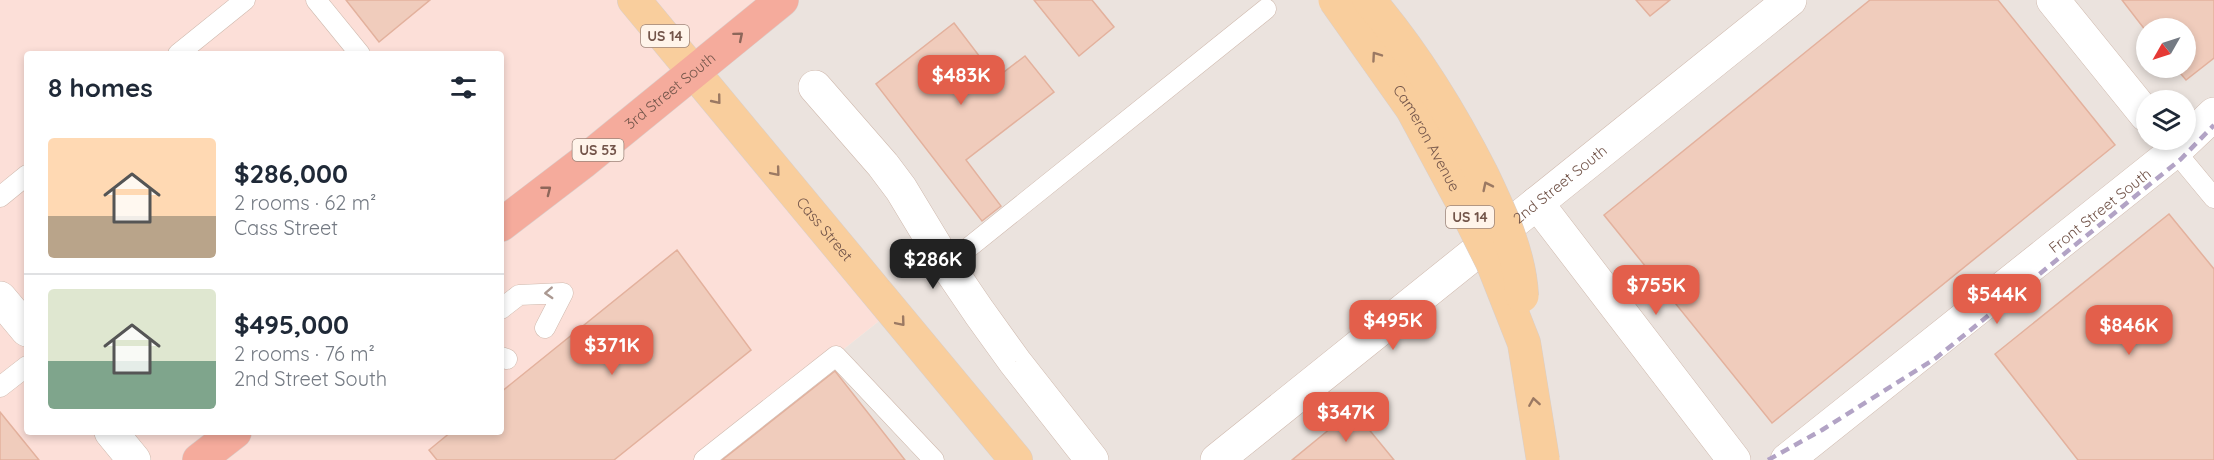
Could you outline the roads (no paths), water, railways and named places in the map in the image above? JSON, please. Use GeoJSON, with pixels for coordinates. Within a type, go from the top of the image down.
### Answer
{"type":"FeatureCollection","features":[{"type":"Feature","properties":{"kind":"highway","name":"3rd Street South"},"geometry":{"type":"LineString","coordinates":[[504,223],[695,73],[783,0]]}},
{"type":"Feature","properties":{"kind":"highway"},"geometry":{"type":"LineString","coordinates":[[199,460],[231,435]]}},
{"type":"Feature","properties":{"kind":"main road","name":"Cass Street"},"geometry":{"type":"LineString","coordinates":[[634,0],[1016,460]]}},
{"type":"Feature","properties":{"kind":"main road","name":"Cameron Avenue"},"geometry":{"type":"LineString","coordinates":[[1335,0],[1395,84],[1435,151],[1492,262],[1524,343],[1543,460]]}},
{"type":"Feature","properties":{"kind":"main road"},"geometry":{"type":"LineString","coordinates":[[1369,0],[1397,32],[1428,77],[1462,134],[1495,201],[1511,242],[1521,282],[1524,343]]}},
{"type":"Feature","properties":{"kind":"street","name":"2nd Street South"},"geometry":{"type":"LineString","coordinates":[[1217,460],[1790,0]]}},
{"type":"Feature","properties":{"kind":"street"},"geometry":{"type":"LineString","coordinates":[[2053,0],[2136,104]]}},
{"type":"Feature","properties":{"kind":"street"},"geometry":{"type":"LineString","coordinates":[[815,87],[901,189],[947,266],[1014,362],[1092,460]]}},
{"type":"Feature","properties":{"kind":"street","name":"Front Street South"},"geometry":{"type":"LineString","coordinates":[[2196,127],[2214,114]]}},
{"type":"Feature","properties":{"kind":"street","name":"Front Street South"},"geometry":{"type":"LineString","coordinates":[[1787,460],[2165,150]]}},
{"type":"Feature","properties":{"kind":"street"},"geometry":{"type":"LineString","coordinates":[[1537,203],[1734,460]]}},
{"type":"Feature","properties":{"kind":"street"},"geometry":{"type":"LineString","coordinates":[[0,298],[24,326]]}},
{"type":"Feature","properties":{"kind":"street"},"geometry":{"type":"LineString","coordinates":[[113,435],[134,460]]}},
{"type":"Feature","properties":{"kind":"lane"},"geometry":{"type":"LineString","coordinates":[[182,51],[245,0]]}},
{"type":"Feature","properties":{"kind":"lane"},"geometry":{"type":"LineString","coordinates":[[316,0],[358,51]]}},
{"type":"Feature","properties":{"kind":"lane"},"geometry":{"type":"LineString","coordinates":[[947,266],[1266,9]]}},
{"type":"Feature","properties":{"kind":"lane"},"geometry":{"type":"LineString","coordinates":[[2175,150],[2214,198]]}},
{"type":"Feature","properties":{"kind":"lane"},"geometry":{"type":"LineString","coordinates":[[0,197],[24,177]]}},
{"type":"Feature","properties":{"kind":"lane"},"geometry":{"type":"LineString","coordinates":[[504,307],[519,295],[562,292],[545,328]]}},
{"type":"Feature","properties":{"kind":"lane"},"geometry":{"type":"LineString","coordinates":[[704,460],[836,356],[934,460]]}},
{"type":"Feature","properties":{"kind":"lane"},"geometry":{"type":"LineString","coordinates":[[0,387],[24,368]]}},
{"type":"Feature","properties":{"kind":"railway"},"geometry":{"type":"LineString","coordinates":[[1768,460],[1822,430],[1936,358],[2181,159],[2214,125]]}}]}
